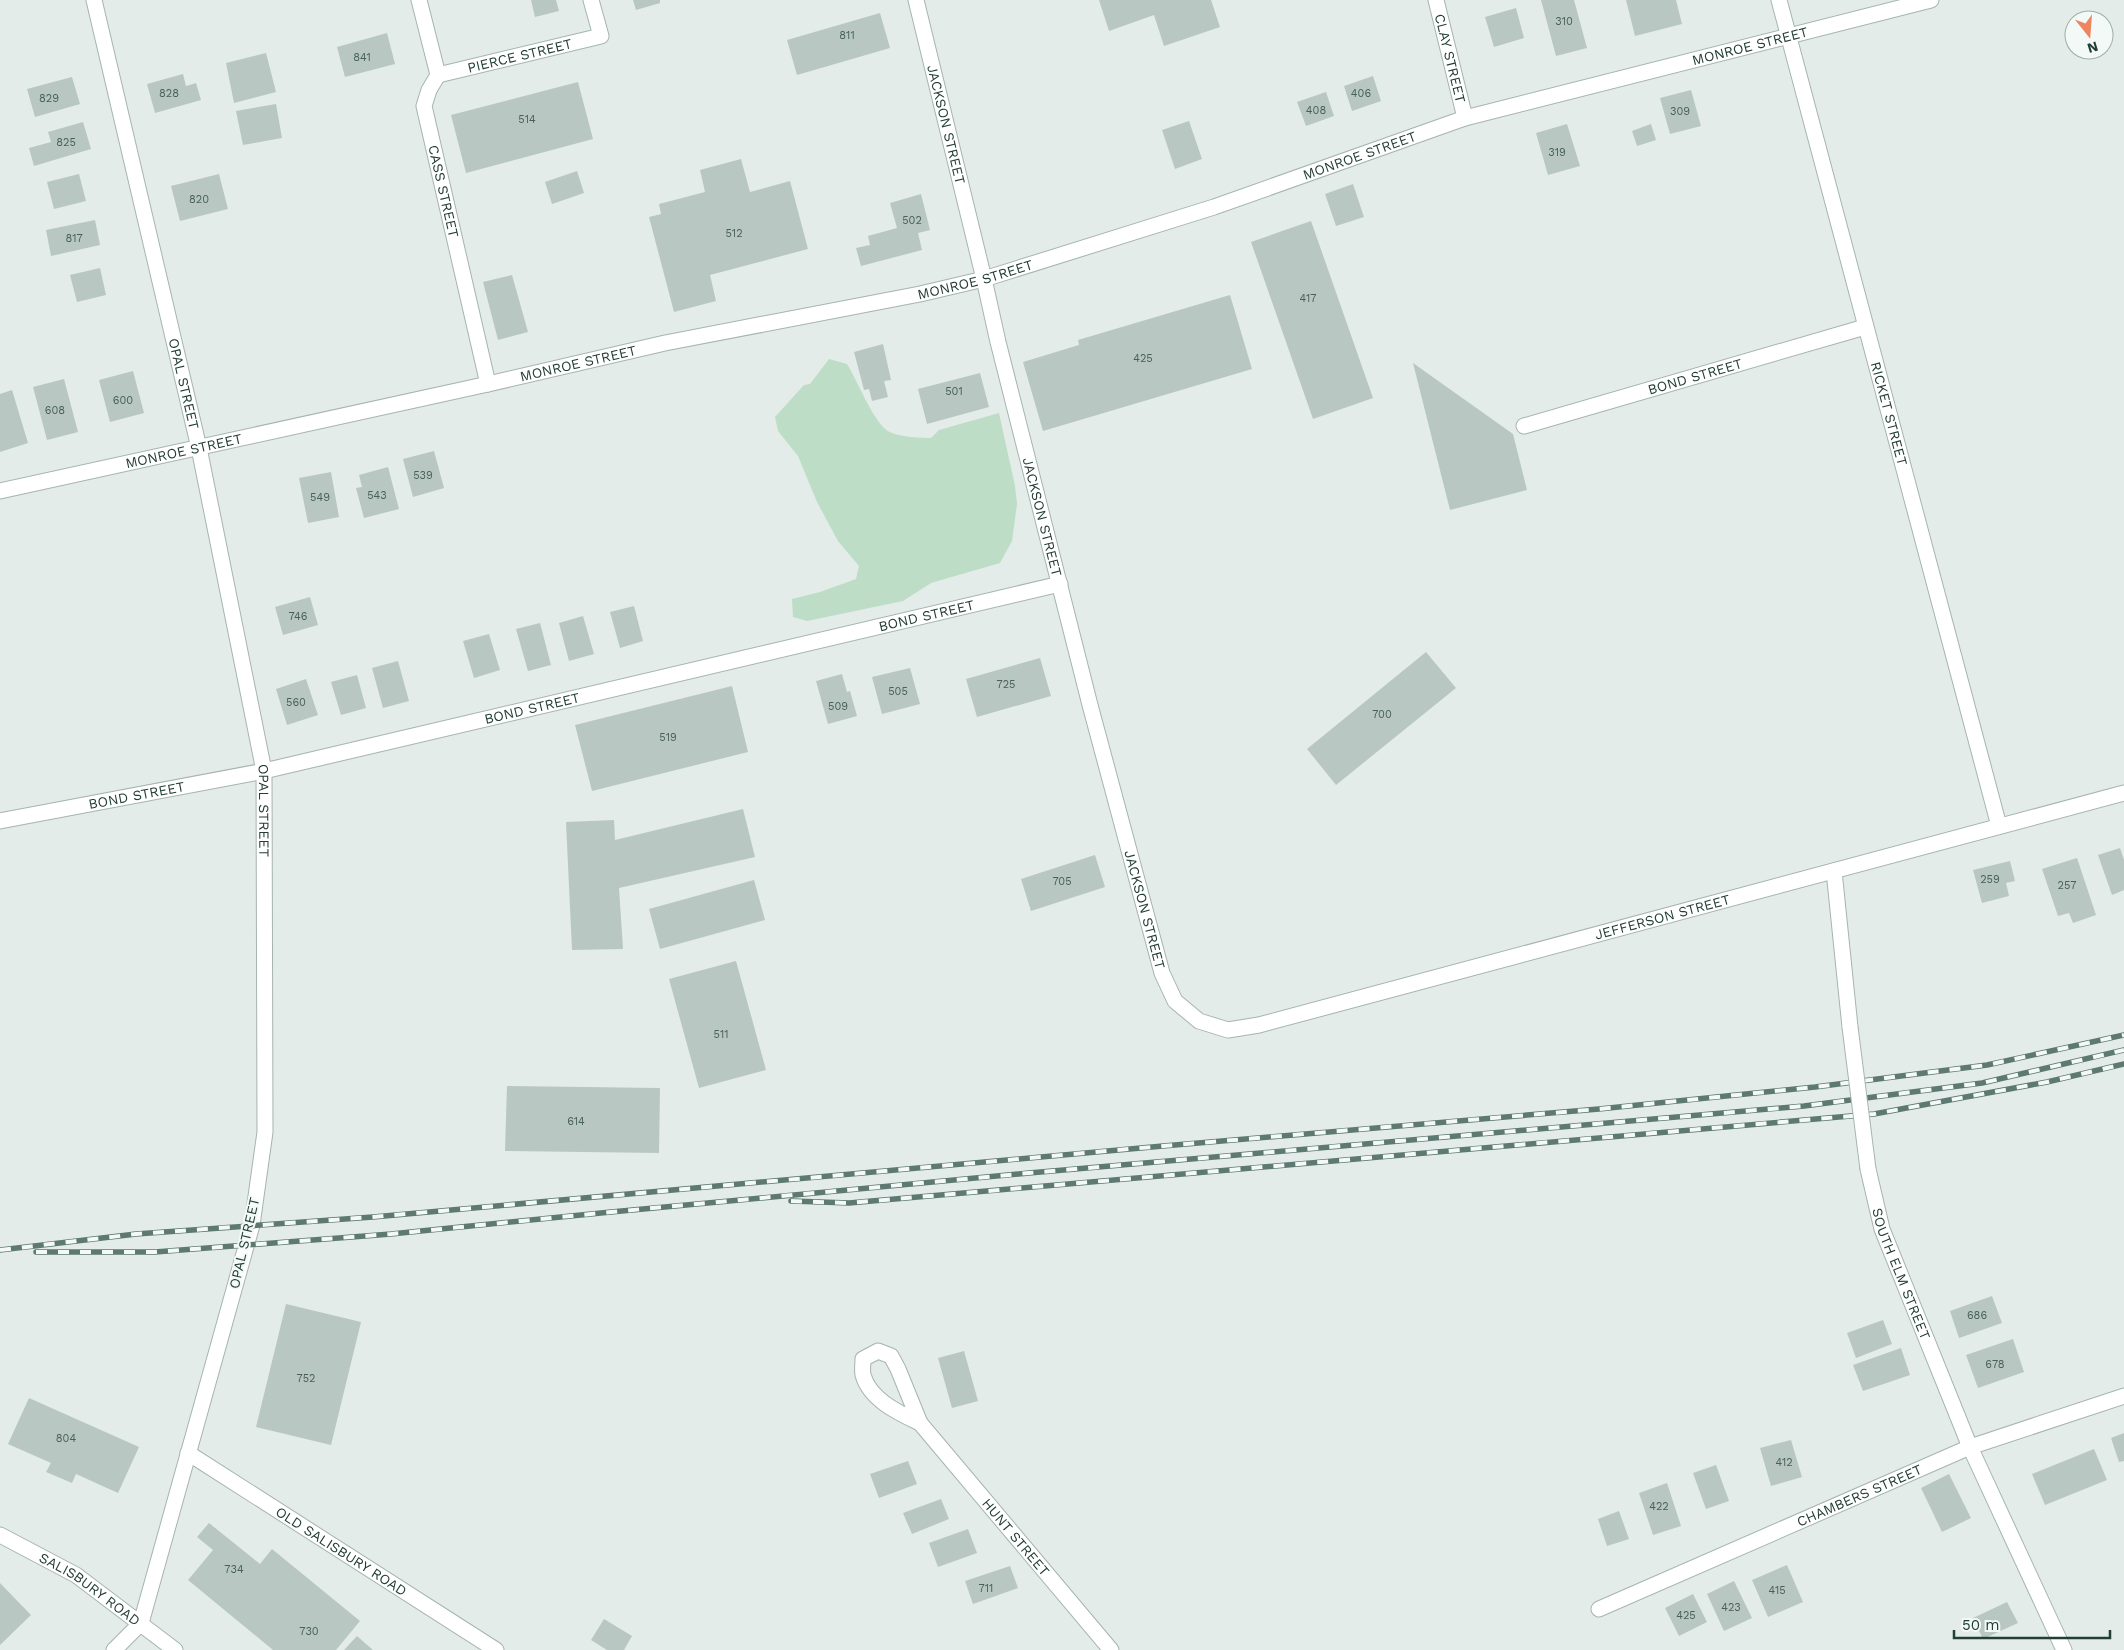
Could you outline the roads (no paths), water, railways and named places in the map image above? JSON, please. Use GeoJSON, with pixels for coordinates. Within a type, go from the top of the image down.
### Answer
{"type":"FeatureCollection","features":[{"type":"Feature","properties":{"kind":"street","name":"OPAL STREET"},"geometry":{"type":"LineString","coordinates":[[94,0],[199,448],[264,771],[265,1132],[252,1225],[141,1623]]}},
{"type":"Feature","properties":{"kind":"street"},"geometry":{"type":"LineString","coordinates":[[419,0],[438,75]]}},
{"type":"Feature","properties":{"kind":"street","name":"PIERCE STREET"},"geometry":{"type":"LineString","coordinates":[[438,75],[601,36],[591,0]]}},
{"type":"Feature","properties":{"kind":"street","name":"JACKSON STREET"},"geometry":{"type":"LineString","coordinates":[[916,0],[984,279],[992,322],[1090,705],[1162,973],[1175,1001],[1199,1021]]}},
{"type":"Feature","properties":{"kind":"street","name":"CLAY STREET"},"geometry":{"type":"LineString","coordinates":[[1436,0],[1465,118]]}},
{"type":"Feature","properties":{"kind":"street","name":"RICKET STREET"},"geometry":{"type":"LineString","coordinates":[[1779,0],[1787,36],[1999,826]]}},
{"type":"Feature","properties":{"kind":"street","name":"MONROE STREET"},"geometry":{"type":"LineString","coordinates":[[0,492],[665,343],[920,294],[984,279],[1214,207],[1465,118],[1931,0]]}},
{"type":"Feature","properties":{"kind":"street","name":"CASS STREET"},"geometry":{"type":"LineString","coordinates":[[438,75],[429,90],[424,106],[488,384]]}},
{"type":"Feature","properties":{"kind":"street","name":"BOND STREET"},"geometry":{"type":"LineString","coordinates":[[1524,426],[1866,327]]}},
{"type":"Feature","properties":{"kind":"street","name":"BOND STREET"},"geometry":{"type":"LineString","coordinates":[[0,821],[264,771],[1060,584]]}},
{"type":"Feature","properties":{"kind":"street","name":"JEFFERSON STREET"},"geometry":{"type":"LineString","coordinates":[[1199,1021],[1228,1030],[1259,1025],[2124,793]]}},
{"type":"Feature","properties":{"kind":"street","name":"SOUTH ELM STREET"},"geometry":{"type":"LineString","coordinates":[[1834,871],[1850,1027],[1868,1169],[1882,1229],[1970,1447],[2064,1650]]}},
{"type":"Feature","properties":{"kind":"street","name":"HUNT STREET"},"geometry":{"type":"LineString","coordinates":[[920,1423],[897,1412],[877,1397],[863,1375],[863,1359],[878,1351],[891,1356],[920,1423],[1111,1650]]}},
{"type":"Feature","properties":{"kind":"street","name":"CHAMBERS STREET"},"geometry":{"type":"LineString","coordinates":[[1599,1609],[1970,1447],[2124,1396]]}},
{"type":"Feature","properties":{"kind":"street","name":"OLD SALISBURY ROAD"},"geometry":{"type":"LineString","coordinates":[[188,1453],[496,1650]]}},
{"type":"Feature","properties":{"kind":"street","name":"SALISBURY ROAD"},"geometry":{"type":"LineString","coordinates":[[0,1535],[76,1575],[175,1650]]}},
{"type":"Feature","properties":{"kind":"street"},"geometry":{"type":"LineString","coordinates":[[114,1650],[141,1623]]}},
{"type":"Feature","properties":{"kind":"railway"},"geometry":{"type":"LineString","coordinates":[[0,1250],[136,1234],[373,1217],[1599,1109],[1815,1087],[1987,1065],[2124,1035]]}},
{"type":"Feature","properties":{"kind":"railway"},"geometry":{"type":"LineString","coordinates":[[36,1252],[155,1252],[391,1234],[1029,1173],[1804,1106],[1982,1083],[2124,1050]]}},
{"type":"Feature","properties":{"kind":"railway"},"geometry":{"type":"LineString","coordinates":[[791,1201],[849,1203],[1874,1114],[2047,1082],[2124,1064]]}}]}
